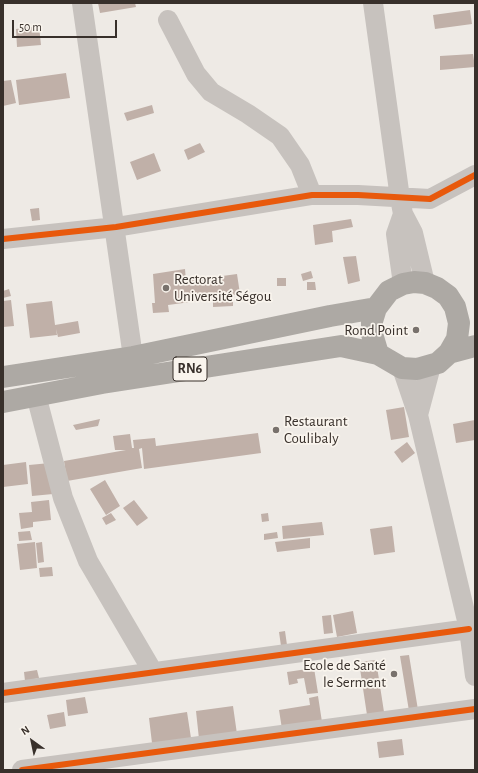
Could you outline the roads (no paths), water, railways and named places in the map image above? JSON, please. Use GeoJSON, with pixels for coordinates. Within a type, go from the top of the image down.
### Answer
{"type":"FeatureCollection","features":[{"type":"Feature","properties":{"kind":"highway"},"geometry":{"type":"LineString","coordinates":[[449,353],[457,339],[459,323],[465,310],[437,288],[425,283],[414,282],[403,284],[389,291],[376,308],[372,321],[372,334],[378,354],[402,368],[417,370],[431,366],[449,353],[475,346]]}},
{"type":"Feature","properties":{"kind":"highway","name":"RN6"},"geometry":{"type":"LineString","coordinates":[[3,377],[133,357],[330,316],[376,308]]}},
{"type":"Feature","properties":{"kind":"highway","name":"RN6"},"geometry":{"type":"LineString","coordinates":[[3,402],[102,383],[341,346],[378,354]]}},
{"type":"Feature","properties":{"kind":"street"},"geometry":{"type":"LineString","coordinates":[[82,3],[116,227],[133,357]]}},
{"type":"Feature","properties":{"kind":"street"},"geometry":{"type":"LineString","coordinates":[[373,3],[402,206],[413,233],[425,283]]}},
{"type":"Feature","properties":{"kind":"street"},"geometry":{"type":"LineString","coordinates":[[168,20],[196,74],[212,92],[280,136],[300,165],[312,195]]}},
{"type":"Feature","properties":{"kind":"street"},"geometry":{"type":"LineString","coordinates":[[3,239],[116,227],[312,195],[358,195],[402,206],[430,199],[475,175]]}},
{"type":"Feature","properties":{"kind":"street"},"geometry":{"type":"LineString","coordinates":[[402,206],[396,234],[403,284]]}},
{"type":"Feature","properties":{"kind":"street"},"geometry":{"type":"LineString","coordinates":[[418,415],[431,366]]}},
{"type":"Feature","properties":{"kind":"street"},"geometry":{"type":"LineString","coordinates":[[402,368],[418,415],[469,629],[475,676]]}},
{"type":"Feature","properties":{"kind":"street"},"geometry":{"type":"LineString","coordinates":[[36,395],[63,498],[88,561],[153,672]]}},
{"type":"Feature","properties":{"kind":"street"},"geometry":{"type":"LineString","coordinates":[[3,693],[469,629]]}},
{"type":"Feature","properties":{"kind":"street"},"geometry":{"type":"LineString","coordinates":[[22,770],[475,710]]}},
{"type":"Feature","properties":{"kind":"place","name":"Rectorat Université Ségou"},"geometry":{"type":"Point","coordinates":[166,288]}},
{"type":"Feature","properties":{"kind":"place","name":"Rond Point"},"geometry":{"type":"Point","coordinates":[416,330]}},
{"type":"Feature","properties":{"kind":"place","name":"Restaurant Coulibaly"},"geometry":{"type":"Point","coordinates":[276,430]}},
{"type":"Feature","properties":{"kind":"place","name":"Ecole de Santé le Serment"},"geometry":{"type":"Point","coordinates":[394,674]}}]}
